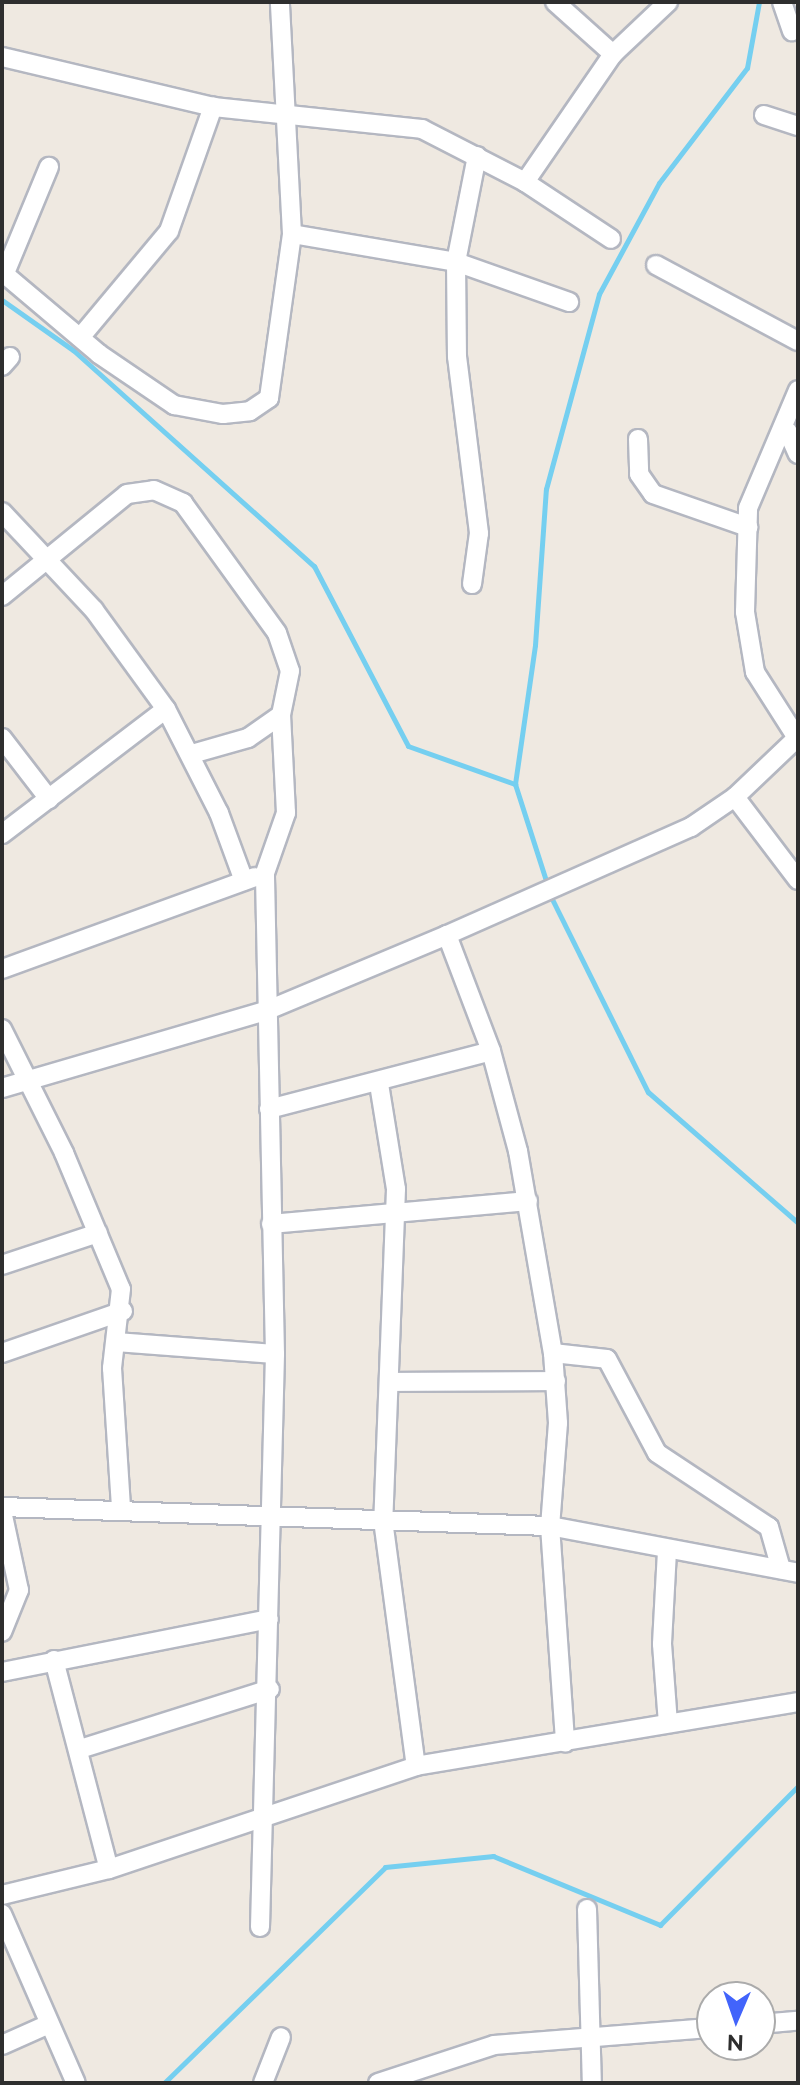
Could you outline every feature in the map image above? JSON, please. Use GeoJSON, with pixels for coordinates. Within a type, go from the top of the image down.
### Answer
{"type":"FeatureCollection","features":[{"type":"Feature","properties":{"kind":"street"},"geometry":{"type":"LineString","coordinates":[[49,167],[3,273],[83,334],[99,354],[174,405],[250,411],[269,398],[292,234],[289,116],[280,2]]}},
{"type":"Feature","properties":{"kind":"street"},"geometry":{"type":"LineString","coordinates":[[555,2],[613,54]]}},
{"type":"Feature","properties":{"kind":"street"},"geometry":{"type":"LineString","coordinates":[[525,182],[613,54],[668,2]]}},
{"type":"Feature","properties":{"kind":"street"},"geometry":{"type":"LineString","coordinates":[[782,2],[792,31]]}},
{"type":"Feature","properties":{"kind":"street"},"geometry":{"type":"LineString","coordinates":[[2,57],[213,107],[422,129],[525,182],[611,239]]}},
{"type":"Feature","properties":{"kind":"street"},"geometry":{"type":"LineString","coordinates":[[83,334],[169,231],[213,107]]}},
{"type":"Feature","properties":{"kind":"street"},"geometry":{"type":"LineString","coordinates":[[764,115],[798,126]]}},
{"type":"Feature","properties":{"kind":"street"},"geometry":{"type":"LineString","coordinates":[[472,584],[479,533],[457,357],[456,262],[477,156]]}},
{"type":"Feature","properties":{"kind":"street"},"geometry":{"type":"LineString","coordinates":[[292,234],[456,262],[569,302]]}},
{"type":"Feature","properties":{"kind":"street"},"geometry":{"type":"LineString","coordinates":[[656,265],[798,341]]}},
{"type":"Feature","properties":{"kind":"street"},"geometry":{"type":"LineString","coordinates":[[2,1088],[268,1010],[691,827],[735,797],[798,738],[755,672],[745,612],[748,508],[788,432],[798,390]]}},
{"type":"Feature","properties":{"kind":"street"},"geometry":{"type":"LineString","coordinates":[[788,432],[798,454]]}},
{"type":"Feature","properties":{"kind":"street"},"geometry":{"type":"LineString","coordinates":[[638,439],[639,474],[653,494],[748,527]]}},
{"type":"Feature","properties":{"kind":"street"},"geometry":{"type":"LineString","coordinates":[[2,596],[127,494],[171,494],[277,633],[290,671],[281,715],[286,813],[265,873],[275,1354],[267,1813],[260,1927]]}},
{"type":"Feature","properties":{"kind":"street"},"geometry":{"type":"LineString","coordinates":[[2,512],[49,558],[166,709],[192,754],[244,881]]}},
{"type":"Feature","properties":{"kind":"street"},"geometry":{"type":"LineString","coordinates":[[2,834],[166,709]]}},
{"type":"Feature","properties":{"kind":"street"},"geometry":{"type":"LineString","coordinates":[[192,754],[248,738],[281,715]]}},
{"type":"Feature","properties":{"kind":"street"},"geometry":{"type":"LineString","coordinates":[[2,738],[49,799]]}},
{"type":"Feature","properties":{"kind":"street"},"geometry":{"type":"LineString","coordinates":[[735,797],[798,880]]}},
{"type":"Feature","properties":{"kind":"street"},"geometry":{"type":"LineString","coordinates":[[2,969],[265,873]]}},
{"type":"Feature","properties":{"kind":"street"},"geometry":{"type":"LineString","coordinates":[[447,935],[491,1051],[528,1201],[553,1353],[556,1381],[550,1526],[565,1742]]}},
{"type":"Feature","properties":{"kind":"street"},"geometry":{"type":"LineString","coordinates":[[2,1029],[29,1079],[115,1270],[123,1311],[116,1342],[112,1390],[121,1508]]}},
{"type":"Feature","properties":{"kind":"street"},"geometry":{"type":"LineString","coordinates":[[269,1109],[379,1084],[491,1051]]}},
{"type":"Feature","properties":{"kind":"street"},"geometry":{"type":"LineString","coordinates":[[379,1084],[395,1214],[391,1382],[383,1520],[416,1766]]}},
{"type":"Feature","properties":{"kind":"street"},"geometry":{"type":"LineString","coordinates":[[271,1224],[528,1201]]}},
{"type":"Feature","properties":{"kind":"street"},"geometry":{"type":"LineString","coordinates":[[2,1265],[98,1233]]}},
{"type":"Feature","properties":{"kind":"street"},"geometry":{"type":"LineString","coordinates":[[2,1353],[123,1311]]}},
{"type":"Feature","properties":{"kind":"street"},"geometry":{"type":"LineString","coordinates":[[116,1342],[275,1354]]}},
{"type":"Feature","properties":{"kind":"street"},"geometry":{"type":"LineString","coordinates":[[553,1353],[607,1359],[657,1453],[769,1527],[789,1571]]}},
{"type":"Feature","properties":{"kind":"street"},"geometry":{"type":"LineString","coordinates":[[391,1382],[556,1381]]}},
{"type":"Feature","properties":{"kind":"street"},"geometry":{"type":"LineString","coordinates":[[2,1632],[19,1590],[2,1509],[121,1508],[550,1526],[667,1551],[789,1571]]}},
{"type":"Feature","properties":{"kind":"street"},"geometry":{"type":"LineString","coordinates":[[667,1551],[662,1644],[668,1723]]}},
{"type":"Feature","properties":{"kind":"street"},"geometry":{"type":"LineString","coordinates":[[2,1672],[269,1619]]}},
{"type":"Feature","properties":{"kind":"street"},"geometry":{"type":"LineString","coordinates":[[54,1660],[80,1749],[109,1869]]}},
{"type":"Feature","properties":{"kind":"street"},"geometry":{"type":"LineString","coordinates":[[80,1749],[270,1689]]}},
{"type":"Feature","properties":{"kind":"street"},"geometry":{"type":"LineString","coordinates":[[2,1895],[109,1869],[267,1813],[416,1766],[798,1702]]}},
{"type":"Feature","properties":{"kind":"street"},"geometry":{"type":"LineString","coordinates":[[587,1909],[594,2036],[592,2083]]}},
{"type":"Feature","properties":{"kind":"street"},"geometry":{"type":"LineString","coordinates":[[2,1914],[76,2083]]}},
{"type":"Feature","properties":{"kind":"street"},"geometry":{"type":"LineString","coordinates":[[776,2023],[798,2021]]}},
{"type":"Feature","properties":{"kind":"street"},"geometry":{"type":"LineString","coordinates":[[2,2045],[49,2024]]}},
{"type":"Feature","properties":{"kind":"street"},"geometry":{"type":"LineString","coordinates":[[378,2083],[479,2048],[696,2029]]}},
{"type":"Feature","properties":{"kind":"street"},"geometry":{"type":"LineString","coordinates":[[263,2083],[281,2037]]}},
{"type":"Feature","properties":{"kind":"waterway"},"geometry":{"type":"LineString","coordinates":[[515,784],[535,645],[546,489],[599,294],[659,183],[747,68],[759,2]]}},
{"type":"Feature","properties":{"kind":"waterway"},"geometry":{"type":"LineString","coordinates":[[2,300],[73,350],[314,566],[408,746],[515,784],[552,899],[648,1092],[798,1223]]}},
{"type":"Feature","properties":{"kind":"waterway"},"geometry":{"type":"LineString","coordinates":[[164,2083],[385,1867],[493,1856],[660,1925],[798,1786]]}}]}
